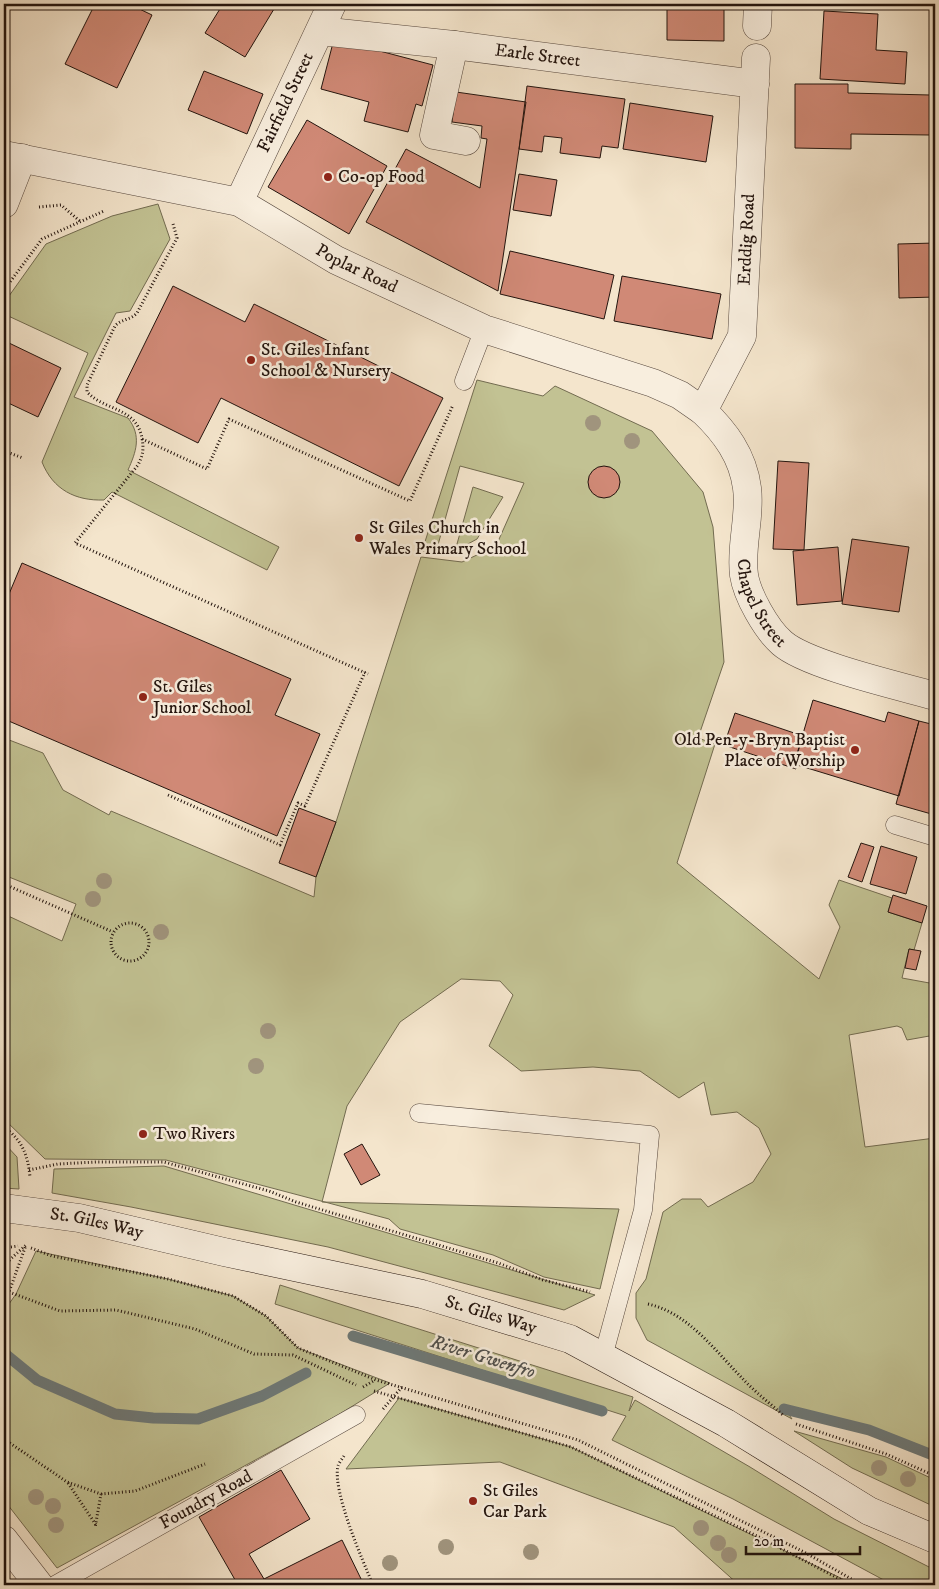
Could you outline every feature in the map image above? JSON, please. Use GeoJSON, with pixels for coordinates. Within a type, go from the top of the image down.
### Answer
{"type":"FeatureCollection","features":[{"type":"Feature","properties":{"kind":"street","name":"Fairfield Street"},"geometry":{"type":"LineString","coordinates":[[239,202],[332,4]]}},
{"type":"Feature","properties":{"kind":"street","name":"Earle Street"},"geometry":{"type":"LineString","coordinates":[[320,32],[755,71]]}},
{"type":"Feature","properties":{"kind":"street"},"geometry":{"type":"LineString","coordinates":[[454,45],[434,135],[466,141]]}},
{"type":"Feature","properties":{"kind":"street","name":"Erddig Road"},"geometry":{"type":"LineString","coordinates":[[703,411],[742,336],[755,71]]}},
{"type":"Feature","properties":{"kind":"street"},"geometry":{"type":"LineString","coordinates":[[4,204],[13,156]]}},
{"type":"Feature","properties":{"kind":"street","name":"Poplar Road"},"geometry":{"type":"LineString","coordinates":[[13,156],[239,202],[336,260],[484,329],[653,383],[680,395],[703,411]]}},
{"type":"Feature","properties":{"kind":"street","name":"Chapel Street"},"geometry":{"type":"LineString","coordinates":[[703,411],[723,430],[740,460],[748,488],[744,575],[761,618],[783,644],[814,660],[935,696]]}},
{"type":"Feature","properties":{"kind":"street","name":"St. Giles Way"},"geometry":{"type":"LineString","coordinates":[[4,1208],[79,1218],[224,1252],[422,1294],[570,1339],[726,1423],[869,1511],[935,1539]]}},
{"type":"Feature","properties":{"kind":"street"},"geometry":{"type":"LineString","coordinates":[[4,1540],[39,1585]]}},
{"type":"Feature","properties":{"kind":"lane"},"geometry":{"type":"LineString","coordinates":[[464,381],[484,329]]}},
{"type":"Feature","properties":{"kind":"lane"},"geometry":{"type":"LineString","coordinates":[[895,824],[935,837]]}},
{"type":"Feature","properties":{"kind":"lane"},"geometry":{"type":"LineString","coordinates":[[419,1113],[650,1135],[643,1210],[603,1357]]}},
{"type":"Feature","properties":{"kind":"lane","name":"Foundry Road"},"geometry":{"type":"LineString","coordinates":[[55,1585],[356,1415]]}},
{"type":"Feature","properties":{"kind":"path"},"geometry":{"type":"LineString","coordinates":[[32,207],[61,205],[81,222]]}},
{"type":"Feature","properties":{"kind":"path"},"geometry":{"type":"LineString","coordinates":[[4,290],[42,239],[108,210]]}},
{"type":"Feature","properties":{"kind":"path"},"geometry":{"type":"LineString","coordinates":[[168,795],[280,845],[298,803],[305,806],[366,673],[75,543],[138,465],[143,454],[140,429],[129,415],[92,397],[87,392],[87,385],[115,326],[118,322],[133,317],[137,313],[177,238]]}},
{"type":"Feature","properties":{"kind":"path"},"geometry":{"type":"LineString","coordinates":[[142,438],[206,469],[229,419],[410,501],[464,381]]}},
{"type":"Feature","properties":{"kind":"path"},"geometry":{"type":"LineString","coordinates":[[4,451],[23,458]]}},
{"type":"Feature","properties":{"kind":"path"},"geometry":{"type":"LineString","coordinates":[[4,884],[113,932]]}},
{"type":"Feature","properties":{"kind":"path"},"geometry":{"type":"LineString","coordinates":[[135,923],[146,930],[148,948],[141,958],[135,961],[122,959],[113,951],[111,938],[113,932],[123,924],[135,923]]}},
{"type":"Feature","properties":{"kind":"path"},"geometry":{"type":"LineString","coordinates":[[4,1127],[22,1145],[27,1157],[33,1211]]}},
{"type":"Feature","properties":{"kind":"path"},"geometry":{"type":"LineString","coordinates":[[4,1265],[26,1244]]}},
{"type":"Feature","properties":{"kind":"path"},"geometry":{"type":"LineString","coordinates":[[4,1300],[9,1292],[26,1244]]}},
{"type":"Feature","properties":{"kind":"path"},"geometry":{"type":"LineString","coordinates":[[26,1244],[36,1251],[52,1256],[168,1279],[233,1296],[266,1316],[298,1348],[376,1380],[578,1440],[804,1552],[862,1585]]}},
{"type":"Feature","properties":{"kind":"path"},"geometry":{"type":"LineString","coordinates":[[9,1292],[60,1311],[116,1310],[195,1329],[254,1354],[293,1355],[362,1388],[571,1447],[761,1538],[851,1585]]}},
{"type":"Feature","properties":{"kind":"path"},"geometry":{"type":"LineString","coordinates":[[362,1388],[376,1380]]}},
{"type":"Feature","properties":{"kind":"path"},"geometry":{"type":"LineString","coordinates":[[378,1416],[402,1387]]}},
{"type":"Feature","properties":{"kind":"path"},"geometry":{"type":"LineString","coordinates":[[4,1439],[67,1482],[101,1494],[89,1566]]}},
{"type":"Feature","properties":{"kind":"path"},"geometry":{"type":"LineString","coordinates":[[345,1454],[338,1466],[338,1484],[350,1530],[374,1585]]}},
{"type":"Feature","properties":{"kind":"path"},"geometry":{"type":"LineString","coordinates":[[67,1482],[96,1525]]}},
{"type":"Feature","properties":{"kind":"green space"},"geometry":{"type":"Polygon","coordinates":[[[158,204],[170,239],[130,311],[116,313],[74,397],[128,418],[135,431],[136,444],[128,470],[279,547],[267,570],[112,492],[104,500],[75,496],[59,487],[52,480],[42,462],[88,353],[4,314],[4,303],[46,244],[112,216],[158,204]]]}},
{"type":"Feature","properties":{"kind":"green space"},"geometry":{"type":"Polygon","coordinates":[[[477,380],[543,396],[555,386],[652,431],[703,492],[713,527],[724,662],[698,738],[715,744],[677,863],[819,979],[840,927],[829,905],[839,880],[892,898],[888,912],[922,923],[914,950],[909,949],[902,978],[935,984],[935,1035],[907,1040],[902,1028],[897,1026],[849,1035],[865,1147],[935,1138],[935,1456],[869,1430],[785,1409],[792,1419],[647,1340],[636,1318],[636,1293],[646,1279],[663,1212],[682,1199],[701,1199],[708,1207],[753,1182],[771,1154],[759,1128],[737,1112],[711,1115],[704,1082],[679,1098],[640,1071],[593,1067],[521,1071],[489,1046],[513,995],[500,981],[461,979],[400,1022],[347,1106],[322,1201],[166,1160],[45,1159],[4,1119],[4,914],[62,941],[76,904],[4,875],[4,738],[43,753],[63,790],[109,815],[111,811],[314,897],[316,877],[336,822],[421,557],[462,562],[496,546],[524,483],[460,466],[436,552],[422,551],[477,380]]]}},
{"type":"Feature","properties":{"kind":"green space"},"geometry":{"type":"Polygon","coordinates":[[[473,487],[503,497],[477,539],[455,551],[473,487]]]}},
{"type":"Feature","properties":{"kind":"green space"},"geometry":{"type":"Polygon","coordinates":[[[4,1143],[17,1157],[19,1189],[4,1188],[4,1143]]]}},
{"type":"Feature","properties":{"kind":"green space"},"geometry":{"type":"Polygon","coordinates":[[[164,1166],[595,1295],[564,1310],[328,1247],[52,1193],[54,1169],[164,1166]]]}},
{"type":"Feature","properties":{"kind":"green space"},"geometry":{"type":"Polygon","coordinates":[[[325,1202],[619,1209],[600,1289],[544,1277],[493,1255],[400,1229],[389,1219],[325,1202]]]}},
{"type":"Feature","properties":{"kind":"green space"},"geometry":{"type":"Polygon","coordinates":[[[36,1251],[168,1279],[233,1296],[266,1316],[298,1348],[390,1383],[338,1415],[57,1568],[4,1500],[4,1311],[16,1294],[36,1251]]]}},
{"type":"Feature","properties":{"kind":"green space"},"geometry":{"type":"Polygon","coordinates":[[[280,1285],[633,1397],[629,1411],[635,1400],[750,1467],[834,1519],[935,1570],[935,1585],[893,1585],[733,1499],[612,1440],[626,1416],[275,1304],[280,1285]]]}},
{"type":"Feature","properties":{"kind":"green space"},"geometry":{"type":"Polygon","coordinates":[[[399,1398],[571,1447],[855,1585],[739,1585],[674,1527],[500,1462],[346,1469],[399,1398]]]}},
{"type":"Feature","properties":{"kind":"green space"},"geometry":{"type":"Polygon","coordinates":[[[794,1431],[886,1457],[935,1480],[935,1507],[852,1468],[794,1431]]]}},
{"type":"Feature","properties":{"kind":"building"},"geometry":{"type":"Polygon","coordinates":[[[95,4],[129,4],[152,15],[117,88],[65,64],[95,4]]]}},
{"type":"Feature","properties":{"kind":"building"},"geometry":{"type":"Polygon","coordinates":[[[223,4],[277,4],[245,57],[205,33],[223,4]]]}},
{"type":"Feature","properties":{"kind":"building"},"geometry":{"type":"Polygon","coordinates":[[[667,4],[724,4],[724,41],[667,40],[667,4]]]}},
{"type":"Feature","properties":{"kind":"building"},"geometry":{"type":"Polygon","coordinates":[[[824,11],[878,14],[876,50],[907,52],[905,84],[820,79],[824,11]]]}},
{"type":"Feature","properties":{"kind":"building"},"geometry":{"type":"Polygon","coordinates":[[[334,39],[433,65],[422,106],[416,104],[408,132],[364,121],[369,102],[321,89],[334,39]]]}},
{"type":"Feature","properties":{"kind":"building"},"geometry":{"type":"Polygon","coordinates":[[[204,71],[263,94],[247,134],[188,110],[204,71]]]}},
{"type":"Feature","properties":{"kind":"building"},"geometry":{"type":"Polygon","coordinates":[[[795,84],[848,84],[848,93],[930,95],[930,135],[851,134],[851,149],[795,148],[795,84]]]}},
{"type":"Feature","properties":{"kind":"building"},"geometry":{"type":"Polygon","coordinates":[[[527,86],[625,99],[618,148],[602,146],[600,158],[560,153],[562,138],[544,136],[542,152],[519,149],[527,86]]]}},
{"type":"Feature","properties":{"kind":"building"},"geometry":{"type":"Polygon","coordinates":[[[456,92],[526,102],[498,291],[366,222],[406,149],[480,188],[487,139],[481,138],[482,126],[452,122],[456,92]]]}},
{"type":"Feature","properties":{"kind":"building"},"geometry":{"type":"Polygon","coordinates":[[[630,103],[713,116],[706,162],[623,149],[630,103]]]}},
{"type":"Feature","properties":{"kind":"building","name":"Co-op Food"},"geometry":{"type":"Polygon","coordinates":[[[307,120],[387,166],[349,234],[268,187],[307,120]]]}},
{"type":"Feature","properties":{"kind":"building"},"geometry":{"type":"Polygon","coordinates":[[[519,174],[557,180],[551,216],[513,210],[519,174]]]}},
{"type":"Feature","properties":{"kind":"building"},"geometry":{"type":"Polygon","coordinates":[[[935,243],[935,297],[899,298],[898,244],[935,243]]]}},
{"type":"Feature","properties":{"kind":"building"},"geometry":{"type":"Polygon","coordinates":[[[510,251],[614,275],[604,319],[500,294],[510,251]]]}},
{"type":"Feature","properties":{"kind":"building"},"geometry":{"type":"Polygon","coordinates":[[[622,276],[721,294],[712,339],[614,321],[622,276]]]}},
{"type":"Feature","properties":{"kind":"building","name":"St. Giles Infant School & Nursery"},"geometry":{"type":"Polygon","coordinates":[[[173,286],[245,322],[254,304],[443,398],[399,486],[221,398],[198,443],[116,402],[173,286]]]}},
{"type":"Feature","properties":{"kind":"building"},"geometry":{"type":"Polygon","coordinates":[[[9,343],[61,368],[38,417],[4,401],[4,353],[9,343]]]}},
{"type":"Feature","properties":{"kind":"building"},"geometry":{"type":"Polygon","coordinates":[[[778,461],[809,463],[804,550],[773,549],[778,461]]]}},
{"type":"Feature","properties":{"kind":"building"},"geometry":{"type":"Polygon","coordinates":[[[604,466],[610,467],[615,471],[619,476],[619,488],[615,493],[610,497],[604,498],[598,497],[593,493],[589,488],[588,482],[589,476],[593,471],[598,467],[604,466]]]}},
{"type":"Feature","properties":{"kind":"building"},"geometry":{"type":"Polygon","coordinates":[[[852,539],[909,547],[899,612],[842,604],[852,539]]]}},
{"type":"Feature","properties":{"kind":"building"},"geometry":{"type":"Polygon","coordinates":[[[838,547],[842,601],[797,605],[793,551],[838,547]]]}},
{"type":"Feature","properties":{"kind":"building","name":"St. Giles Junior School"},"geometry":{"type":"Polygon","coordinates":[[[22,563],[291,679],[275,715],[320,734],[277,836],[4,719],[4,606],[22,563]]]}},
{"type":"Feature","properties":{"kind":"building","name":"Old Pen-y-Bryn Baptist Place of Worship"},"geometry":{"type":"Polygon","coordinates":[[[813,700],[885,722],[888,712],[919,721],[899,796],[794,764],[813,700]]]}},
{"type":"Feature","properties":{"kind":"building"},"geometry":{"type":"Polygon","coordinates":[[[735,713],[803,736],[794,764],[796,769],[724,745],[735,713]]]}},
{"type":"Feature","properties":{"kind":"building"},"geometry":{"type":"Polygon","coordinates":[[[919,721],[935,725],[935,815],[896,804],[919,721]]]}},
{"type":"Feature","properties":{"kind":"building"},"geometry":{"type":"Polygon","coordinates":[[[299,808],[336,822],[316,877],[279,863],[299,808]]]}},
{"type":"Feature","properties":{"kind":"building"},"geometry":{"type":"Polygon","coordinates":[[[861,843],[874,847],[862,882],[848,877],[861,843]]]}},
{"type":"Feature","properties":{"kind":"building"},"geometry":{"type":"Polygon","coordinates":[[[881,846],[917,857],[906,894],[870,884],[881,846]]]}},
{"type":"Feature","properties":{"kind":"building"},"geometry":{"type":"Polygon","coordinates":[[[893,895],[927,906],[922,923],[888,912],[893,895]]]}},
{"type":"Feature","properties":{"kind":"building"},"geometry":{"type":"Polygon","coordinates":[[[909,949],[921,951],[916,970],[905,968],[909,949]]]}},
{"type":"Feature","properties":{"kind":"building"},"geometry":{"type":"Polygon","coordinates":[[[362,1144],[380,1175],[361,1185],[344,1154],[362,1144]]]}},
{"type":"Feature","properties":{"kind":"building"},"geometry":{"type":"Polygon","coordinates":[[[281,1470],[310,1519],[249,1554],[264,1579],[252,1585],[238,1585],[199,1517],[281,1470]]]}},
{"type":"Feature","properties":{"kind":"building"},"geometry":{"type":"Polygon","coordinates":[[[342,1540],[364,1585],[258,1585],[257,1583],[264,1579],[342,1540]]]}},
{"type":"Feature","properties":{"kind":"waterway","name":"River Gwenfro"},"geometry":{"type":"LineString","coordinates":[[353,1336],[602,1411]]}},
{"type":"Feature","properties":{"kind":"waterway","name":"River Gwenfro"},"geometry":{"type":"LineString","coordinates":[[4,1353],[37,1380],[115,1414],[153,1418],[198,1419],[262,1396],[306,1373]]}},
{"type":"Feature","properties":{"kind":"waterway","name":"River Gwenfro"},"geometry":{"type":"LineString","coordinates":[[784,1409],[869,1430],[935,1456]]}},
{"type":"Feature","properties":{"kind":"place","name":"Co-op Food"},"geometry":{"type":"Point","coordinates":[328,177]}},
{"type":"Feature","properties":{"kind":"place","name":"St. Giles Infant School & Nursery"},"geometry":{"type":"Point","coordinates":[251,360]}},
{"type":"Feature","properties":{"kind":"place","name":"St Giles Church in Wales Primary School"},"geometry":{"type":"Point","coordinates":[359,538]}},
{"type":"Feature","properties":{"kind":"place","name":"St. Giles Junior School"},"geometry":{"type":"Point","coordinates":[143,697]}},
{"type":"Feature","properties":{"kind":"place","name":"Old Pen-y-Bryn Baptist Place of Worship"},"geometry":{"type":"Point","coordinates":[855,750]}},
{"type":"Feature","properties":{"kind":"place","name":"Two Rivers"},"geometry":{"type":"Point","coordinates":[143,1134]}},
{"type":"Feature","properties":{"kind":"place","name":"St Giles Car Park"},"geometry":{"type":"Point","coordinates":[473,1501]}}]}
